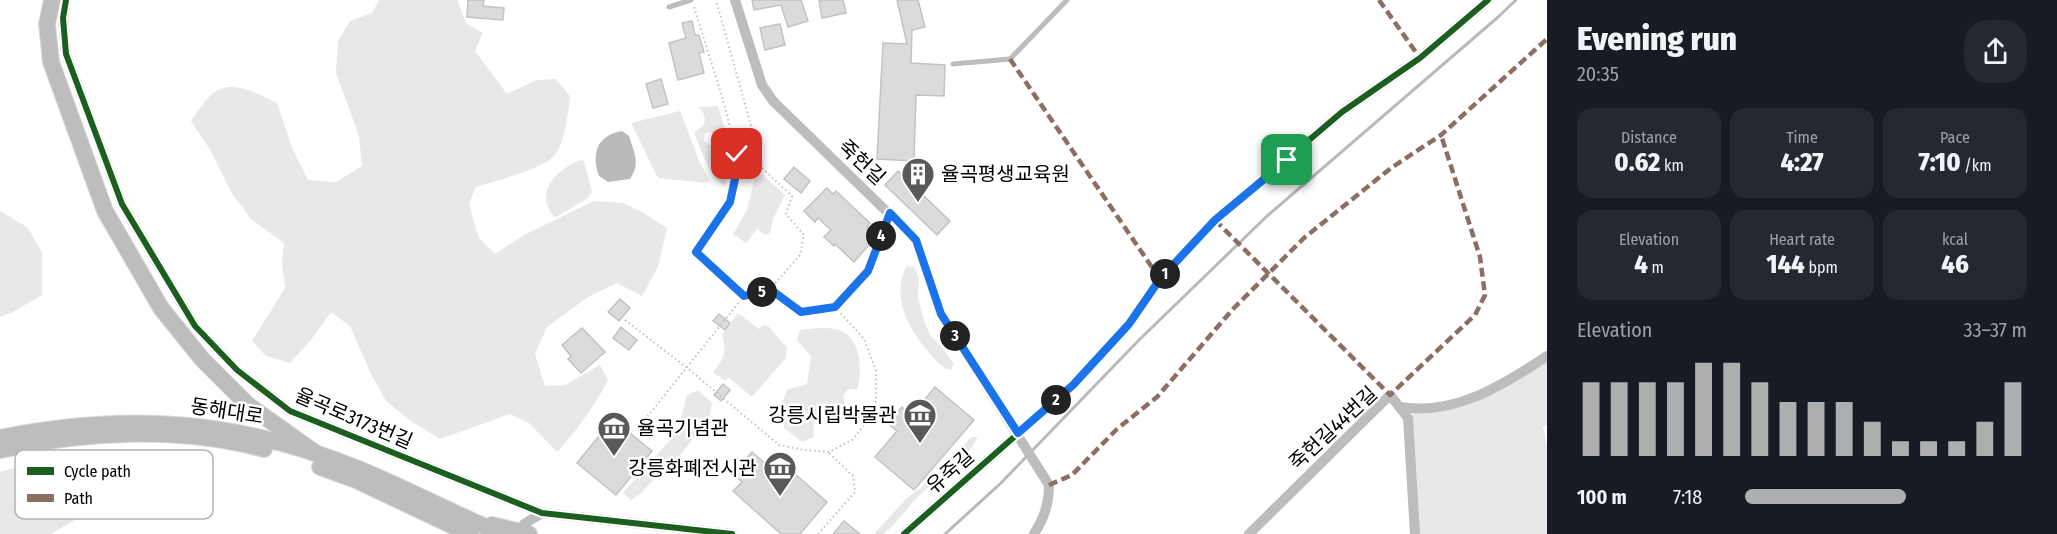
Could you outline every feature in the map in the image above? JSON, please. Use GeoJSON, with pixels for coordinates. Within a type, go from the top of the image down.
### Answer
{"type":"FeatureCollection","features":[{"type":"Feature","properties":{"kind":"main road"},"geometry":{"type":"LineString","coordinates":[[52,0],[47,24],[51,63],[105,211],[161,308],[202,359],[248,405],[317,454]]}},
{"type":"Feature","properties":{"kind":"main road","name":"동해대로"},"geometry":{"type":"LineString","coordinates":[[0,438],[78,425],[155,422],[224,429],[260,436],[362,470],[502,534]]}},
{"type":"Feature","properties":{"kind":"main road","name":"동해대로"},"geometry":{"type":"LineString","coordinates":[[0,450],[53,439],[117,435],[189,436],[257,447],[293,457],[356,480],[470,534]]}},
{"type":"Feature","properties":{"kind":"main road"},"geometry":{"type":"LineString","coordinates":[[463,517],[527,529]]}},
{"type":"Feature","properties":{"kind":"street","name":"율곡로3173번길"},"geometry":{"type":"LineString","coordinates":[[66,0],[63,18],[66,54],[122,204],[195,326],[237,370],[290,411],[542,513],[732,534]]}},
{"type":"Feature","properties":{"kind":"street","name":"죽헌길"},"geometry":{"type":"LineString","coordinates":[[735,0],[762,85],[773,101],[916,240],[941,314],[1049,485],[1049,499],[1042,521],[1034,534]]}},
{"type":"Feature","properties":{"kind":"street","name":"유죽길"},"geometry":{"type":"LineString","coordinates":[[904,534],[1020,438],[1073,385],[1129,324],[1160,279],[1215,220],[1342,112],[1420,58],[1488,0]]}},
{"type":"Feature","properties":{"kind":"street"},"geometry":{"type":"LineString","coordinates":[[1400,407],[1413,409],[1458,403],[1488,391],[1547,356]]}},
{"type":"Feature","properties":{"kind":"street","name":"죽헌길44번길"},"geometry":{"type":"LineString","coordinates":[[1250,534],[1390,395],[1408,418],[1415,534]]}},
{"type":"Feature","properties":{"kind":"street"},"geometry":{"type":"LineString","coordinates":[[527,529],[542,513]]}},
{"type":"Feature","properties":{"kind":"lane"},"geometry":{"type":"LineString","coordinates":[[669,7],[691,0]]}},
{"type":"Feature","properties":{"kind":"lane"},"geometry":{"type":"LineString","coordinates":[[953,64],[1010,59],[1066,0]]}},
{"type":"Feature","properties":{"kind":"path"},"geometry":{"type":"LineString","coordinates":[[691,0],[723,100],[737,154],[730,202],[696,252],[744,296]]}},
{"type":"Feature","properties":{"kind":"path"},"geometry":{"type":"LineString","coordinates":[[639,427],[744,296],[770,289],[800,255],[804,235],[786,214],[792,196],[763,169],[716,0]]}},
{"type":"Feature","properties":{"kind":"path"},"geometry":{"type":"LineString","coordinates":[[770,289],[801,312],[835,307],[868,271],[890,213]]}},
{"type":"Feature","properties":{"kind":"path"},"geometry":{"type":"LineString","coordinates":[[625,320],[686,367],[779,445],[829,452],[852,440],[868,419],[876,401],[876,371],[864,339],[835,307]]}},
{"type":"Feature","properties":{"kind":"path"},"geometry":{"type":"LineString","coordinates":[[818,534],[855,492],[853,476],[829,452]]}},
{"type":"Feature","properties":{"kind":"shaded area"},"geometry":{"type":"Polygon","coordinates":[[[379,0],[459,0],[466,23],[483,33],[475,51],[507,94],[537,80],[556,79],[570,96],[563,135],[555,155],[530,170],[476,187],[469,203],[475,226],[479,238],[495,254],[524,235],[594,201],[623,203],[667,228],[658,267],[642,296],[617,283],[588,297],[547,327],[535,354],[545,386],[565,385],[600,365],[608,380],[585,418],[557,452],[529,423],[510,414],[440,439],[412,422],[386,401],[371,374],[350,326],[331,312],[311,340],[290,363],[266,356],[252,341],[285,288],[282,263],[284,243],[251,219],[231,192],[212,153],[191,121],[205,101],[219,90],[227,87],[244,89],[277,103],[293,150],[308,180],[336,182],[362,166],[359,136],[336,73],[338,41],[350,21],[372,13],[379,0]]]}},
{"type":"Feature","properties":{"kind":"shaded area"},"geometry":{"type":"Polygon","coordinates":[[[718,106],[726,132],[705,133],[704,141],[713,145],[714,140],[726,138],[729,157],[725,186],[710,170],[694,132],[704,125],[705,120],[699,107],[718,106]]]}},
{"type":"Feature","properties":{"kind":"shaded area"},"geometry":{"type":"Polygon","coordinates":[[[680,111],[700,163],[710,181],[706,183],[658,178],[631,123],[680,111]]]}},
{"type":"Feature","properties":{"kind":"shaded area"},"geometry":{"type":"Polygon","coordinates":[[[622,131],[629,136],[636,158],[635,168],[630,179],[608,182],[599,176],[596,153],[602,141],[622,131]]]}},
{"type":"Feature","properties":{"kind":"shaded area"},"geometry":{"type":"Polygon","coordinates":[[[581,160],[584,161],[592,192],[588,198],[556,217],[553,216],[546,198],[551,182],[564,169],[581,160]]]}},
{"type":"Feature","properties":{"kind":"shaded area"},"geometry":{"type":"Polygon","coordinates":[[[762,174],[785,195],[773,219],[770,233],[765,235],[757,229],[746,243],[733,234],[747,210],[754,181],[762,174]]]}},
{"type":"Feature","properties":{"kind":"shaded area"},"geometry":{"type":"Polygon","coordinates":[[[0,211],[27,227],[42,252],[42,295],[0,317],[0,211]]]}},
{"type":"Feature","properties":{"kind":"shaded area"},"geometry":{"type":"Polygon","coordinates":[[[907,266],[914,267],[919,279],[918,298],[924,320],[930,335],[954,364],[951,370],[940,365],[924,347],[905,314],[900,289],[907,266]]]}},
{"type":"Feature","properties":{"kind":"shaded area"},"geometry":{"type":"Polygon","coordinates":[[[738,313],[759,329],[767,325],[787,347],[786,358],[752,397],[729,378],[725,381],[713,372],[724,355],[722,335],[738,313]]]}},
{"type":"Feature","properties":{"kind":"shaded area"},"geometry":{"type":"Polygon","coordinates":[[[819,328],[840,331],[854,343],[860,366],[859,383],[857,390],[846,391],[843,397],[849,408],[835,421],[832,414],[826,413],[818,416],[814,422],[814,437],[802,442],[784,428],[782,403],[787,390],[807,384],[811,356],[797,340],[800,330],[819,328]]]}},
{"type":"Feature","properties":{"kind":"shaded area"},"geometry":{"type":"Polygon","coordinates":[[[1547,359],[1547,425],[1543,427],[1547,446],[1547,534],[1418,534],[1412,415],[1417,411],[1449,409],[1547,359]]]}},
{"type":"Feature","properties":{"kind":"shaded area"},"geometry":{"type":"Polygon","coordinates":[[[699,391],[712,403],[710,415],[677,460],[631,500],[623,493],[677,432],[687,395],[699,391]]]}},
{"type":"Feature","properties":{"kind":"shaded area"},"geometry":{"type":"Polygon","coordinates":[[[971,437],[978,437],[960,460],[922,493],[889,529],[883,534],[874,534],[906,499],[943,470],[971,437]]]}},
{"type":"Feature","properties":{"kind":"shaded area"},"geometry":{"type":"Polygon","coordinates":[[[15,468],[15,519],[77,519],[51,534],[0,534],[0,472],[15,468]]]}},
{"type":"Feature","properties":{"kind":"building"},"geometry":{"type":"Polygon","coordinates":[[[468,0],[484,0],[483,6],[504,8],[503,20],[467,17],[468,0]]]}},
{"type":"Feature","properties":{"kind":"building"},"geometry":{"type":"Polygon","coordinates":[[[752,0],[801,0],[808,21],[788,27],[781,5],[754,10],[752,0]]]}},
{"type":"Feature","properties":{"kind":"building"},"geometry":{"type":"Polygon","coordinates":[[[819,0],[843,0],[846,13],[822,18],[819,0]]]}},
{"type":"Feature","properties":{"kind":"building"},"geometry":{"type":"Polygon","coordinates":[[[897,0],[918,0],[925,27],[912,30],[911,63],[945,65],[944,96],[916,95],[914,161],[877,159],[883,43],[907,44],[897,0]]]}},
{"type":"Feature","properties":{"kind":"building"},"geometry":{"type":"Polygon","coordinates":[[[692,21],[695,35],[699,35],[704,52],[699,53],[704,73],[678,80],[669,43],[686,38],[682,23],[692,21]]]}},
{"type":"Feature","properties":{"kind":"building"},"geometry":{"type":"Polygon","coordinates":[[[780,24],[785,45],[765,50],[760,28],[780,24]]]}},
{"type":"Feature","properties":{"kind":"building"},"geometry":{"type":"Polygon","coordinates":[[[661,79],[668,104],[653,108],[646,84],[661,79]]]}},
{"type":"Feature","properties":{"kind":"building"},"geometry":{"type":"Polygon","coordinates":[[[794,167],[810,181],[801,193],[784,179],[794,167]]]}},
{"type":"Feature","properties":{"kind":"building","name":"율곡평생교육원"},"geometry":{"type":"Polygon","coordinates":[[[898,171],[950,221],[937,235],[885,185],[898,171]]]}},
{"type":"Feature","properties":{"kind":"building"},"geometry":{"type":"Polygon","coordinates":[[[827,188],[833,194],[836,191],[870,223],[867,227],[877,236],[854,262],[824,237],[831,230],[818,218],[815,222],[804,211],[827,188]]]}},
{"type":"Feature","properties":{"kind":"building"},"geometry":{"type":"Polygon","coordinates":[[[620,299],[630,308],[619,321],[608,312],[620,299]]]}},
{"type":"Feature","properties":{"kind":"building"},"geometry":{"type":"Polygon","coordinates":[[[719,314],[730,323],[725,330],[713,321],[719,314]]]}},
{"type":"Feature","properties":{"kind":"building"},"geometry":{"type":"Polygon","coordinates":[[[621,327],[637,340],[629,350],[613,338],[621,327]]]}},
{"type":"Feature","properties":{"kind":"building"},"geometry":{"type":"Polygon","coordinates":[[[582,328],[605,352],[581,373],[568,359],[571,356],[562,345],[582,328]]]}},
{"type":"Feature","properties":{"kind":"building"},"geometry":{"type":"Polygon","coordinates":[[[723,384],[730,390],[721,401],[714,395],[723,384]]]}},
{"type":"Feature","properties":{"kind":"building","name":"강릉시립박물관"},"geometry":{"type":"Polygon","coordinates":[[[935,387],[974,420],[914,490],[875,457],[897,431],[888,424],[902,407],[912,415],[935,387]]]}},
{"type":"Feature","properties":{"kind":"building","name":"율곡기념관"},"geometry":{"type":"Polygon","coordinates":[[[613,419],[652,451],[616,495],[577,463],[613,419]]]}},
{"type":"Feature","properties":{"kind":"building","name":"강릉화폐전시관"},"geometry":{"type":"Polygon","coordinates":[[[752,452],[769,467],[777,458],[827,502],[800,534],[781,534],[733,491],[742,482],[733,474],[752,452]]]}},
{"type":"Feature","properties":{"kind":"building"},"geometry":{"type":"Polygon","coordinates":[[[844,521],[860,534],[833,534],[844,521]]]}},
{"type":"Feature","properties":{"kind":"waterway"},"geometry":{"type":"LineString","coordinates":[[945,534],[1001,483],[1139,340],[1266,217],[1516,0]]}},
{"type":"Feature","properties":{"kind":"marked path"},"geometry":{"type":"LineString","coordinates":[[1379,0],[1420,58]]}},
{"type":"Feature","properties":{"kind":"marked path"},"geometry":{"type":"LineString","coordinates":[[1049,485],[1072,475],[1117,429],[1157,397],[1233,309],[1304,238],[1391,168],[1441,135],[1547,39]]}},
{"type":"Feature","properties":{"kind":"marked path"},"geometry":{"type":"LineString","coordinates":[[1010,59],[1160,279]]}},
{"type":"Feature","properties":{"kind":"marked path"},"geometry":{"type":"LineString","coordinates":[[1215,220],[1390,395],[1475,315],[1485,295],[1480,257],[1441,135]]}},
{"type":"Feature","properties":{"kind":"cycle path"},"geometry":{"type":"LineString","coordinates":[[66,0],[63,18],[66,54],[122,204],[195,326],[237,370],[290,411],[542,513],[732,534]]}},
{"type":"Feature","properties":{"kind":"cycle path"},"geometry":{"type":"LineString","coordinates":[[904,534],[1073,385],[1129,324],[1160,279],[1215,220],[1342,112],[1420,58],[1488,0]]}},
{"type":"Feature","properties":{"kind":"place","name":"율곡평생교육원"},"geometry":{"type":"Point","coordinates":[918,203]}},
{"type":"Feature","properties":{"kind":"place","name":"강릉시립박물관"},"geometry":{"type":"Point","coordinates":[920,444]}},
{"type":"Feature","properties":{"kind":"place","name":"율곡기념관"},"geometry":{"type":"Point","coordinates":[614,457]}},
{"type":"Feature","properties":{"kind":"place","name":"강릉화폐전시관"},"geometry":{"type":"Point","coordinates":[780,497]}},
{"type":"Feature","properties":{"kind":"route"},"geometry":{"type":"LineString","coordinates":[[737,154],[730,202],[696,252],[744,296],[770,289],[801,312],[835,307],[868,271],[890,213],[916,240],[941,314],[1018,433],[1073,385],[1129,324],[1160,279],[1215,220],[1287,160]]}}]}
